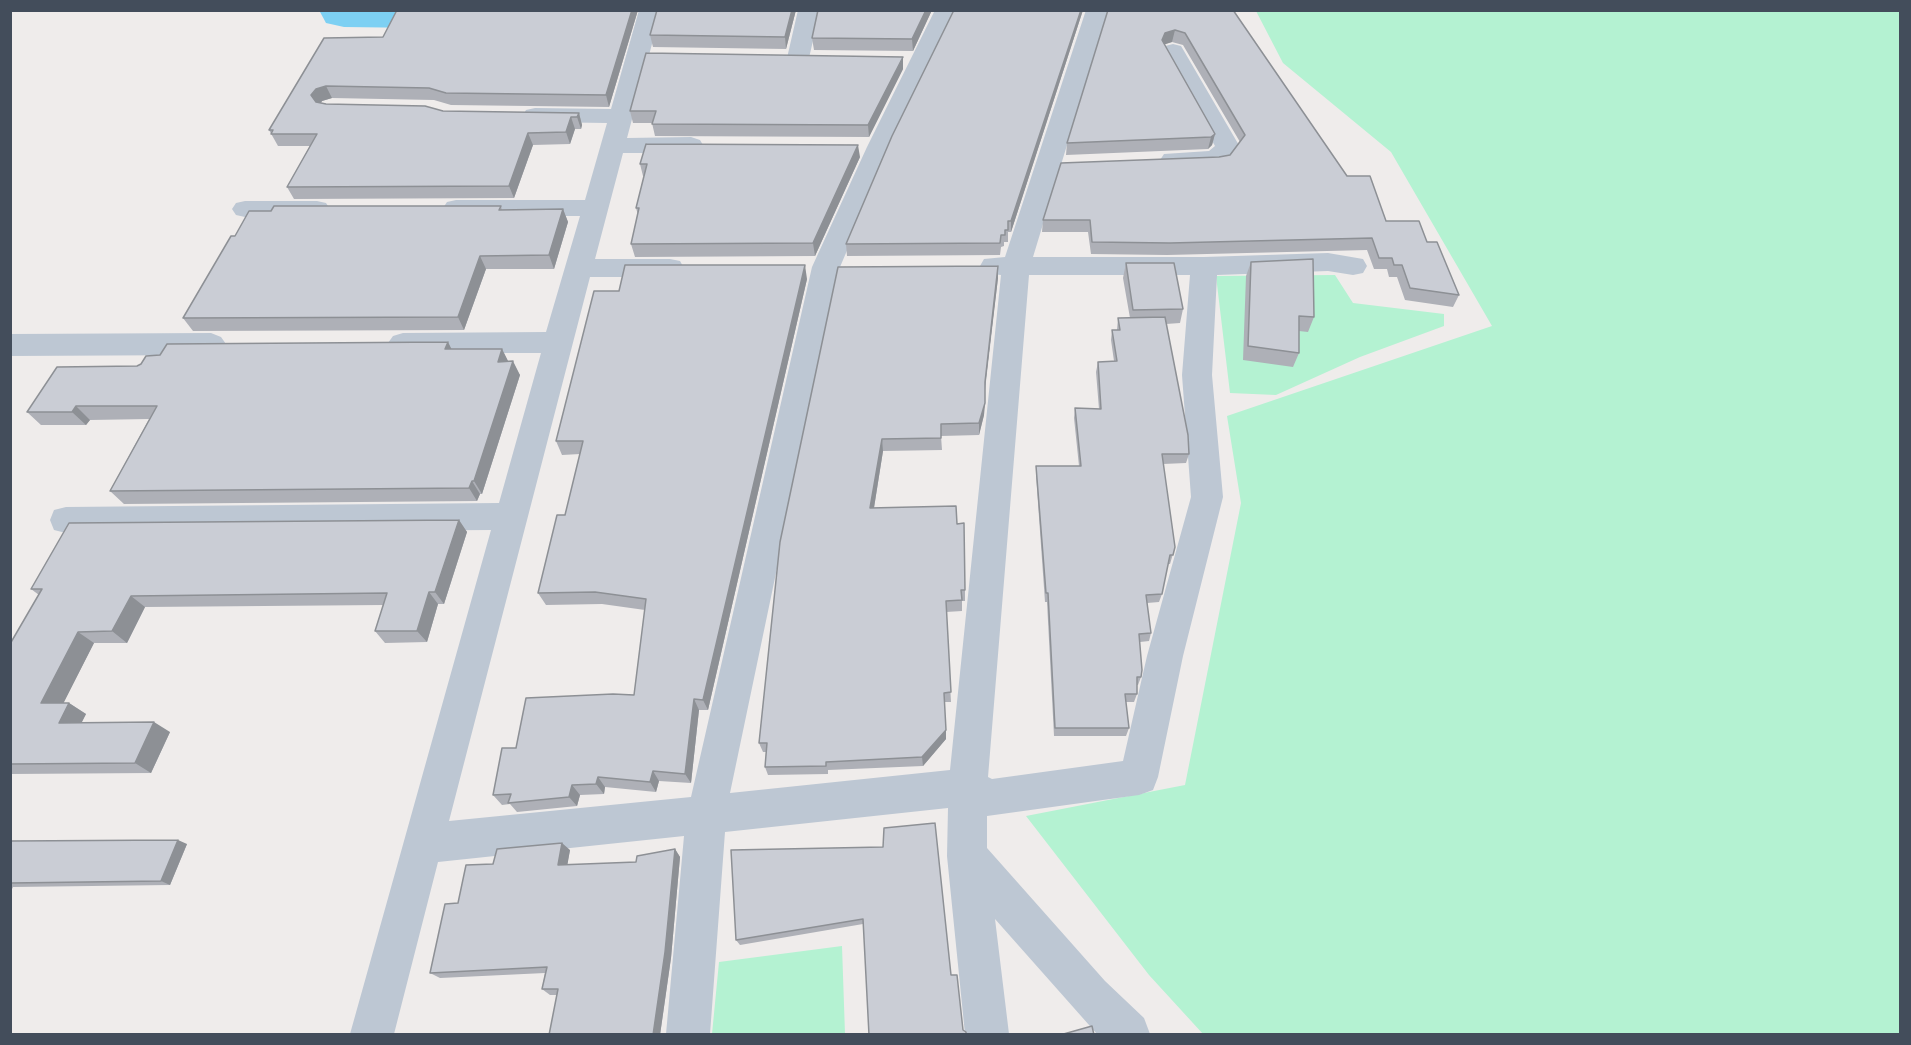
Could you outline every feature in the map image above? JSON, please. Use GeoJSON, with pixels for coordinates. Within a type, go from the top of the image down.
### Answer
{"type":"FeatureCollection","features":[{"type":"Feature","properties":{"kind":"street"},"geometry":{"type":"LineString","coordinates":[[372,1035],[620,116],[649,56],[650,10]]}},
{"type":"Feature","properties":{"kind":"street"},"geometry":{"type":"LineString","coordinates":[[776,58],[810,58],[809,10]]}},
{"type":"Feature","properties":{"kind":"street"},"geometry":{"type":"LineString","coordinates":[[688,1035],[706,815],[826,267],[867,147],[912,60],[946,10]]}},
{"type":"Feature","properties":{"kind":"street"},"geometry":{"type":"LineString","coordinates":[[987,1035],[967,856],[968,787],[1016,266],[1060,164],[1097,10]]}},
{"type":"Feature","properties":{"kind":"street"},"geometry":{"type":"LineString","coordinates":[[1156,161],[1215,159],[1228,147],[1173,51]]}},
{"type":"Feature","properties":{"kind":"street"},"geometry":{"type":"LineString","coordinates":[[517,115],[620,116]]}},
{"type":"Feature","properties":{"kind":"street"},"geometry":{"type":"LineString","coordinates":[[612,146],[716,146]]}},
{"type":"Feature","properties":{"kind":"street"},"geometry":{"type":"LineString","coordinates":[[432,208],[595,208]]}},
{"type":"Feature","properties":{"kind":"street"},"geometry":{"type":"LineString","coordinates":[[245,209],[338,209]]}},
{"type":"Feature","properties":{"kind":"street"},"geometry":{"type":"LineString","coordinates":[[968,266],[1204,266],[1328,262],[1353,266]]}},
{"type":"Feature","properties":{"kind":"street"},"geometry":{"type":"LineString","coordinates":[[423,844],[968,787],[990,798],[1138,777],[1165,656],[1207,497],[1197,375],[1204,266]]}},
{"type":"Feature","properties":{"kind":"street"},"geometry":{"type":"LineString","coordinates":[[578,268],[696,268]]}},
{"type":"Feature","properties":{"kind":"street"},"geometry":{"type":"LineString","coordinates":[[379,343],[558,342]]}},
{"type":"Feature","properties":{"kind":"street"},"geometry":{"type":"LineString","coordinates":[[10,345],[237,344]]}},
{"type":"Feature","properties":{"kind":"street"},"geometry":{"type":"LineString","coordinates":[[66,520],[511,516]]}},
{"type":"Feature","properties":{"kind":"street"},"geometry":{"type":"LineString","coordinates":[[967,856],[1090,996],[1128,1035]]}},
{"type":"Feature","properties":{"kind":"green space"},"geometry":{"type":"Polygon","coordinates":[[[1256,11],[1900,11],[1900,1034],[1203,1034],[1149,975],[1026,816],[1185,785],[1241,503],[1227,416],[1492,326],[1391,152],[1283,63],[1256,11]]]}},
{"type":"Feature","properties":{"kind":"green space"},"geometry":{"type":"Polygon","coordinates":[[[1335,275],[1353,303],[1444,314],[1444,326],[1360,357],[1276,395],[1230,393],[1216,276],[1335,275]]]}},
{"type":"Feature","properties":{"kind":"green space"},"geometry":{"type":"Polygon","coordinates":[[[842,946],[845,1034],[712,1034],[719,962],[842,946]]]}},
{"type":"Feature","properties":{"kind":"building"},"geometry":{"type":"Polygon","coordinates":[[[397,10],[632,10],[606,95],[446,93],[429,88],[326,86],[316,89],[311,95],[316,102],[326,104],[425,106],[443,111],[579,113],[577,117],[571,117],[566,132],[528,133],[509,186],[287,187],[317,134],[271,134],[273,130],[269,130],[324,38],[383,37],[397,10]]]}},
{"type":"Feature","properties":{"kind":"building"},"geometry":{"type":"Polygon","coordinates":[[[657,10],[792,10],[785,37],[650,35],[657,10]]]}},
{"type":"Feature","properties":{"kind":"building"},"geometry":{"type":"Polygon","coordinates":[[[818,10],[926,10],[912,39],[812,38],[818,10]]]}},
{"type":"Feature","properties":{"kind":"building"},"geometry":{"type":"Polygon","coordinates":[[[954,10],[1081,10],[1011,221],[1008,221],[1008,230],[1005,230],[1005,235],[1001,235],[1000,243],[846,244],[892,136],[954,10]]]}},
{"type":"Feature","properties":{"kind":"building"},"geometry":{"type":"Polygon","coordinates":[[[1108,10],[1233,10],[1347,176],[1370,176],[1386,221],[1419,221],[1427,242],[1437,242],[1459,295],[1410,288],[1402,265],[1394,265],[1392,258],[1379,258],[1372,238],[1170,243],[1092,242],[1090,220],[1043,220],[1061,163],[1219,157],[1230,155],[1245,135],[1185,33],[1175,30],[1165,33],[1162,40],[1215,134],[1211,137],[1067,143],[1108,10]]]}},
{"type":"Feature","properties":{"kind":"building"},"geometry":{"type":"Polygon","coordinates":[[[646,53],[903,57],[868,125],[652,124],[656,111],[630,111],[646,53]]]}},
{"type":"Feature","properties":{"kind":"building"},"geometry":{"type":"Polygon","coordinates":[[[646,144],[858,145],[813,243],[631,244],[639,208],[636,208],[647,164],[640,164],[646,144]]]}},
{"type":"Feature","properties":{"kind":"building"},"geometry":{"type":"Polygon","coordinates":[[[274,206],[501,206],[499,210],[563,209],[549,255],[480,256],[458,317],[183,318],[231,236],[235,236],[249,211],[271,211],[274,206]]]}},
{"type":"Feature","properties":{"kind":"building"},"geometry":{"type":"Polygon","coordinates":[[[1313,259],[1314,317],[1299,316],[1299,353],[1248,346],[1251,262],[1313,259]]]}},
{"type":"Feature","properties":{"kind":"building"},"geometry":{"type":"Polygon","coordinates":[[[1126,263],[1174,263],[1183,309],[1133,310],[1126,263]]]}},
{"type":"Feature","properties":{"kind":"building"},"geometry":{"type":"Polygon","coordinates":[[[625,265],[805,265],[703,700],[694,699],[685,774],[653,771],[650,782],[598,777],[596,784],[572,785],[569,797],[508,803],[511,794],[493,795],[502,748],[516,748],[526,698],[634,695],[646,599],[595,592],[538,593],[557,515],[565,515],[583,441],[556,441],[594,291],[619,291],[625,265]]]}},
{"type":"Feature","properties":{"kind":"building"},"geometry":{"type":"Polygon","coordinates":[[[998,266],[985,382],[985,403],[979,423],[941,424],[941,438],[882,439],[870,508],[956,506],[957,524],[964,523],[965,590],[961,590],[962,600],[946,601],[951,692],[944,693],[946,730],[922,757],[826,762],[826,766],[765,767],[767,743],[759,743],[780,542],[838,267],[998,266]]]}},
{"type":"Feature","properties":{"kind":"building"},"geometry":{"type":"Polygon","coordinates":[[[1165,317],[1188,435],[1189,454],[1162,454],[1175,547],[1173,555],[1170,555],[1162,594],[1146,595],[1151,633],[1139,634],[1142,670],[1141,677],[1137,677],[1137,694],[1125,694],[1129,728],[1055,728],[1048,593],[1046,593],[1036,466],[1081,466],[1075,408],[1101,409],[1098,362],[1117,361],[1112,330],[1120,330],[1118,318],[1165,317]]]}},
{"type":"Feature","properties":{"kind":"building"},"geometry":{"type":"Polygon","coordinates":[[[448,342],[445,349],[502,349],[498,362],[513,361],[474,481],[469,488],[110,491],[157,406],[76,406],[72,412],[27,412],[57,367],[137,366],[146,356],[160,355],[167,344],[448,342]]]}},
{"type":"Feature","properties":{"kind":"building"},"geometry":{"type":"Polygon","coordinates":[[[459,520],[435,592],[429,592],[417,631],[375,631],[387,593],[131,596],[112,631],[78,632],[41,703],[69,703],[59,723],[154,722],[135,763],[10,764],[10,644],[42,589],[31,589],[69,523],[459,520]]]}},
{"type":"Feature","properties":{"kind":"building"},"geometry":{"type":"Polygon","coordinates":[[[935,823],[951,975],[957,975],[963,1030],[966,1035],[869,1035],[863,919],[736,940],[731,850],[883,847],[884,828],[935,823]]]}},
{"type":"Feature","properties":{"kind":"building"},"geometry":{"type":"Polygon","coordinates":[[[178,840],[161,881],[10,883],[10,841],[178,840]]]}},
{"type":"Feature","properties":{"kind":"building"},"geometry":{"type":"Polygon","coordinates":[[[562,843],[558,865],[636,862],[637,856],[675,849],[665,952],[653,1035],[549,1035],[558,989],[542,989],[547,967],[430,973],[445,904],[458,903],[466,865],[493,864],[497,849],[562,843]]]}},
{"type":"Feature","properties":{"kind":"building"},"geometry":{"type":"Polygon","coordinates":[[[1092,1026],[1094,1035],[1060,1035],[1092,1026]]]}},
{"type":"Feature","properties":{"kind":"waterway"},"geometry":{"type":"LineString","coordinates":[[345,10],[344,12],[503,13]]}}]}
